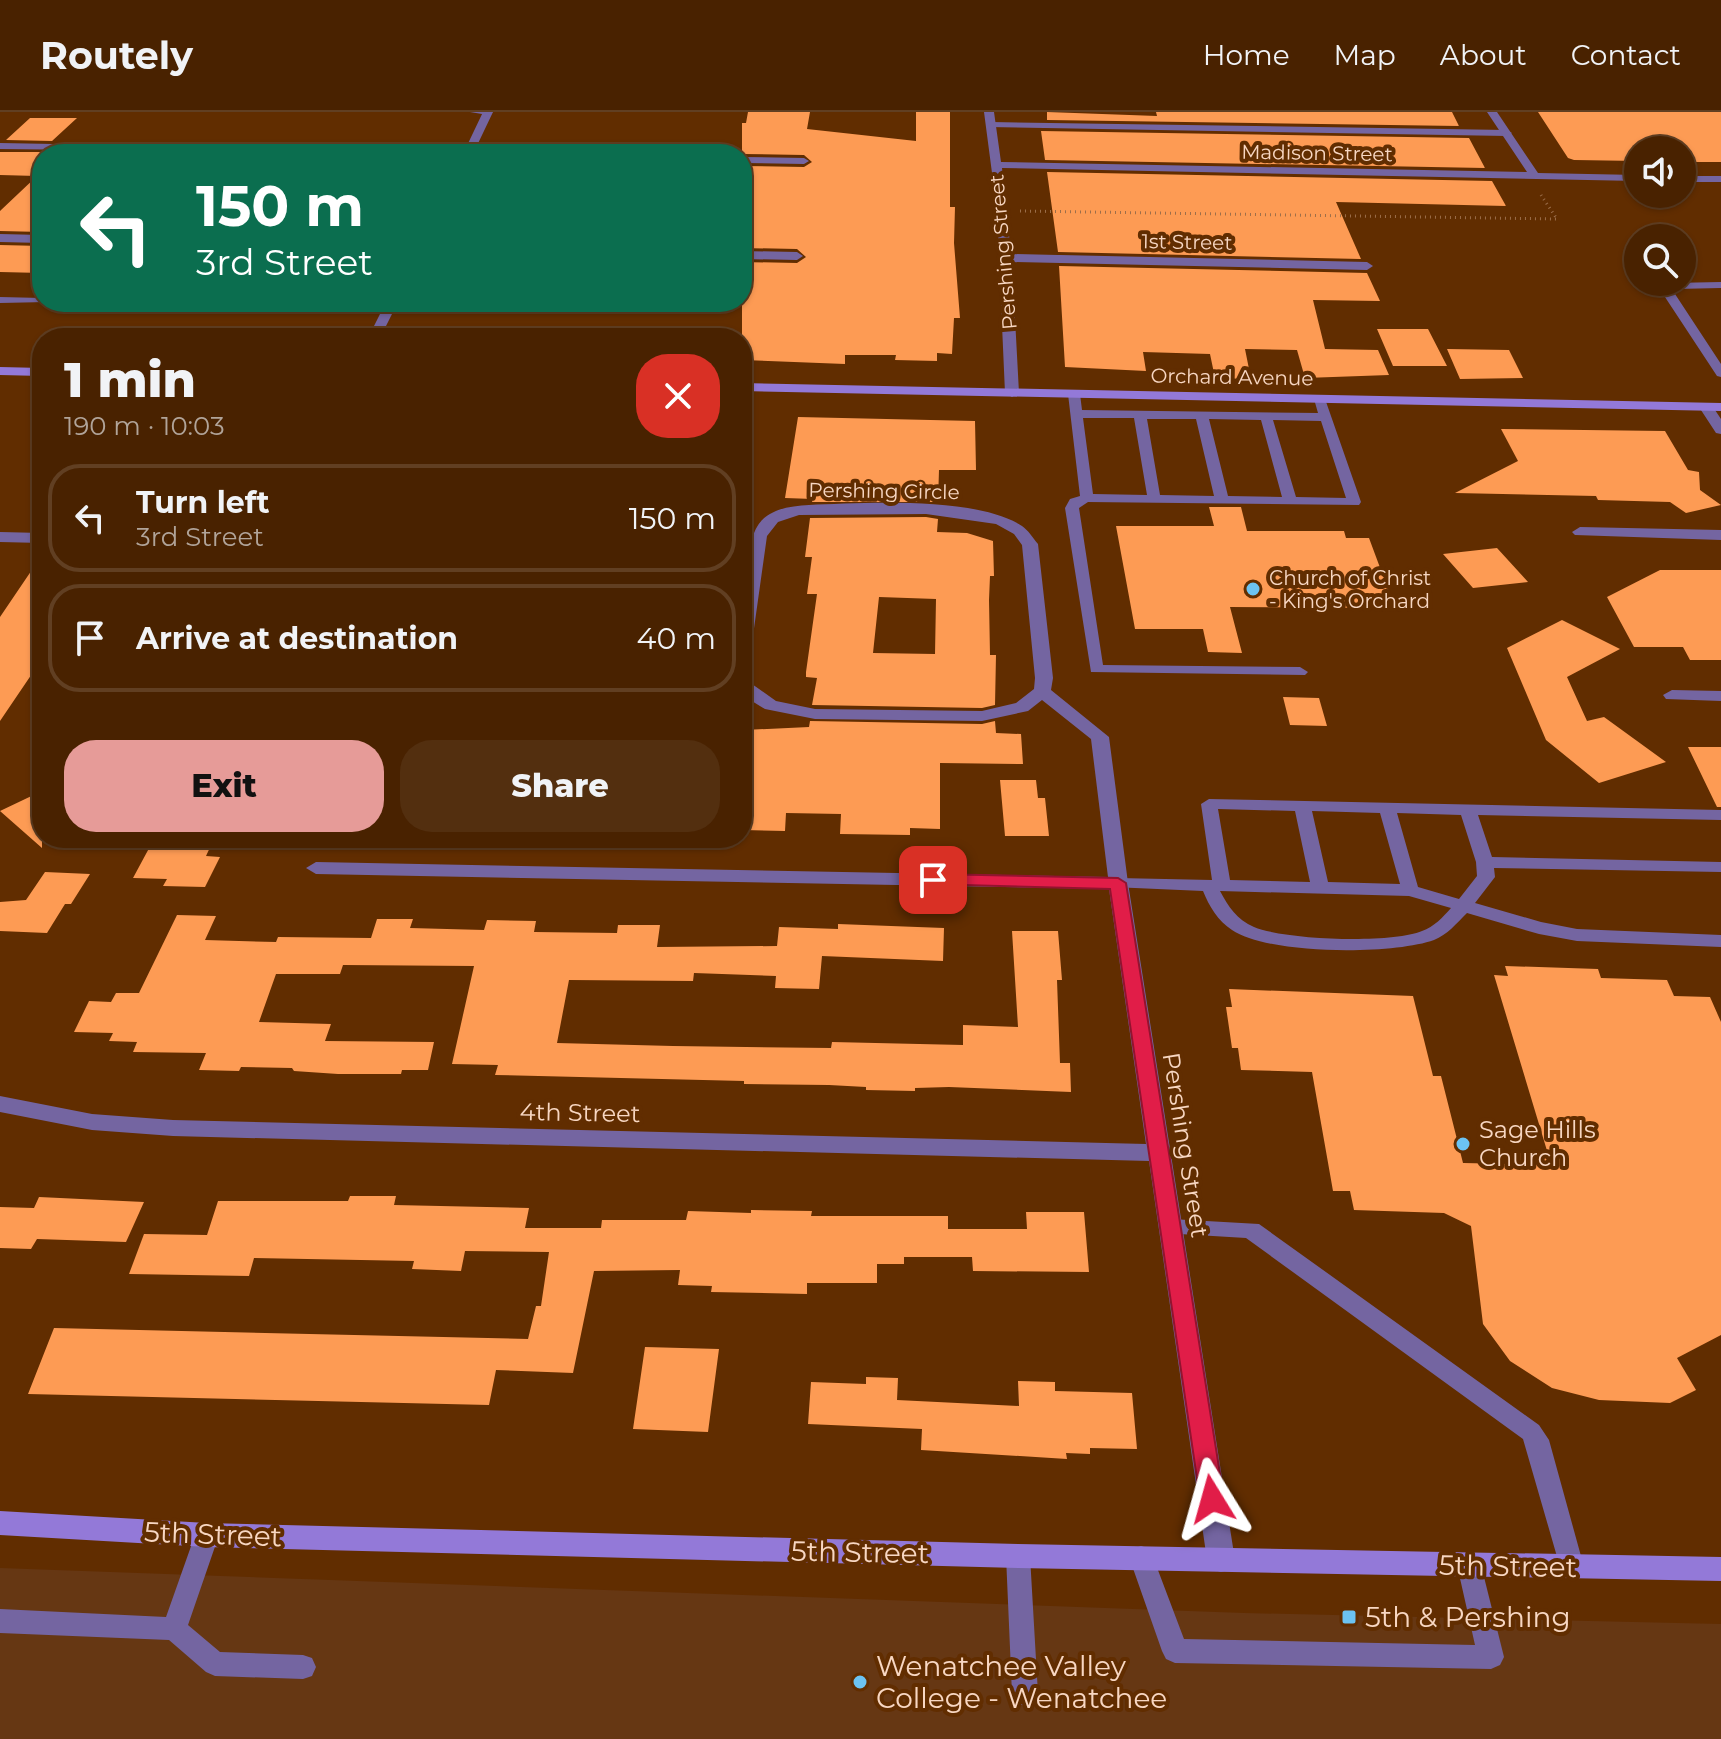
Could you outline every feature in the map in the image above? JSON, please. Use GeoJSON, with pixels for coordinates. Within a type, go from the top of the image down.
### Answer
{"type":"FeatureCollection","features":[{"type":"Feature","properties":{"kind":"street"},"geometry":{"type":"LineString","coordinates":[[473,144],[488,112]]}},
{"type":"Feature","properties":{"kind":"street"},"geometry":{"type":"LineString","coordinates":[[1492,112],[1535,176]]}},
{"type":"Feature","properties":{"kind":"street","name":"Pershing Street"},"geometry":{"type":"LineString","coordinates":[[990,118],[1007,258],[1012,393]]}},
{"type":"Feature","properties":{"kind":"street"},"geometry":{"type":"LineString","coordinates":[[0,146],[32,147]]}},
{"type":"Feature","properties":{"kind":"street"},"geometry":{"type":"LineString","coordinates":[[752,160],[804,161]]}},
{"type":"Feature","properties":{"kind":"street","name":"Madison Street"},"geometry":{"type":"LineString","coordinates":[[996,165],[1624,178]]}},
{"type":"Feature","properties":{"kind":"street"},"geometry":{"type":"LineString","coordinates":[[1696,179],[1721,179]]}},
{"type":"Feature","properties":{"kind":"street"},"geometry":{"type":"LineString","coordinates":[[0,238],[32,239]]}},
{"type":"Feature","properties":{"kind":"street"},"geometry":{"type":"LineString","coordinates":[[752,255],[797,256]]}},
{"type":"Feature","properties":{"kind":"street","name":"1st Street"},"geometry":{"type":"LineString","coordinates":[[1007,258],[1367,266]]}},
{"type":"Feature","properties":{"kind":"street"},"geometry":{"type":"LineString","coordinates":[[0,371],[32,372]]}},
{"type":"Feature","properties":{"kind":"street","name":"Orchard Avenue"},"geometry":{"type":"LineString","coordinates":[[752,387],[1713,407]]}},
{"type":"Feature","properties":{"kind":"street"},"geometry":{"type":"LineString","coordinates":[[1713,407],[1721,430]]}},
{"type":"Feature","properties":{"kind":"street","name":"Pershing Circle"},"geometry":{"type":"LineString","coordinates":[[752,586],[759,536],[765,525],[779,516],[796,511],[950,511],[995,519],[1027,535],[1030,544],[1044,678],[1042,691]]}},
{"type":"Feature","properties":{"kind":"street"},"geometry":{"type":"LineString","coordinates":[[1580,532],[1721,535]]}},
{"type":"Feature","properties":{"kind":"street"},"geometry":{"type":"LineString","coordinates":[[0,537],[32,538]]}},
{"type":"Feature","properties":{"kind":"street"},"geometry":{"type":"LineString","coordinates":[[752,694],[771,705],[815,714],[982,716],[1022,707],[1042,691]]}},
{"type":"Feature","properties":{"kind":"street","name":"Pershing Street"},"geometry":{"type":"LineString","coordinates":[[1042,691],[1100,737],[1118,883],[1221,1560]]}},
{"type":"Feature","properties":{"kind":"street"},"geometry":{"type":"LineString","coordinates":[[1672,695],[1721,696]]}},
{"type":"Feature","properties":{"kind":"street"},"geometry":{"type":"LineString","coordinates":[[316,868],[1118,883]]}},
{"type":"Feature","properties":{"kind":"street","name":"4th Street"},"geometry":{"type":"LineString","coordinates":[[0,1104],[92,1122],[173,1128],[1160,1153]]}},
{"type":"Feature","properties":{"kind":"street","name":"5th Street"},"geometry":{"type":"LineString","coordinates":[[0,1523],[207,1535],[1018,1556],[1721,1569]]}},
{"type":"Feature","properties":{"kind":"lane"},"geometry":{"type":"LineString","coordinates":[[475,112],[488,112]]}},
{"type":"Feature","properties":{"kind":"lane"},"geometry":{"type":"LineString","coordinates":[[990,118],[1507,133]]}},
{"type":"Feature","properties":{"kind":"lane"},"geometry":{"type":"LineString","coordinates":[[1721,285],[1671,286],[1669,294],[1721,373]]}},
{"type":"Feature","properties":{"kind":"lane"},"geometry":{"type":"LineString","coordinates":[[0,300],[32,301]]}},
{"type":"Feature","properties":{"kind":"lane"},"geometry":{"type":"LineString","coordinates":[[1074,394],[1087,498]]}},
{"type":"Feature","properties":{"kind":"lane"},"geometry":{"type":"LineString","coordinates":[[1300,672],[1096,669],[1072,508],[1075,502],[1087,498],[1354,502],[1320,399]]}},
{"type":"Feature","properties":{"kind":"lane"},"geometry":{"type":"LineString","coordinates":[[1077,414],[1326,417]]}},
{"type":"Feature","properties":{"kind":"lane"},"geometry":{"type":"LineString","coordinates":[[1140,415],[1154,499]]}},
{"type":"Feature","properties":{"kind":"lane"},"geometry":{"type":"LineString","coordinates":[[1202,416],[1222,500]]}},
{"type":"Feature","properties":{"kind":"lane"},"geometry":{"type":"LineString","coordinates":[[1266,417],[1290,501]]}},
{"type":"Feature","properties":{"kind":"lane"},"geometry":{"type":"LineString","coordinates":[[1468,810],[1485,862],[1486,877],[1463,906],[1433,934],[1414,940],[1378,943],[1275,940],[1247,930],[1219,909],[1209,804],[1721,815]]}},
{"type":"Feature","properties":{"kind":"lane"},"geometry":{"type":"LineString","coordinates":[[1302,806],[1320,888]]}},
{"type":"Feature","properties":{"kind":"lane"},"geometry":{"type":"LineString","coordinates":[[1387,808],[1410,890]]}},
{"type":"Feature","properties":{"kind":"lane"},"geometry":{"type":"LineString","coordinates":[[1485,862],[1721,867]]}},
{"type":"Feature","properties":{"kind":"lane"},"geometry":{"type":"LineString","coordinates":[[1118,883],[1410,890],[1539,928],[1577,935],[1721,941]]}},
{"type":"Feature","properties":{"kind":"lane"},"geometry":{"type":"LineString","coordinates":[[1171,1227],[1251,1230],[1531,1432],[1537,1440],[1572,1567]]}},
{"type":"Feature","properties":{"kind":"lane"},"geometry":{"type":"LineString","coordinates":[[174,1629],[207,1535]]}},
{"type":"Feature","properties":{"kind":"lane"},"geometry":{"type":"LineString","coordinates":[[1018,1556],[1025,1694]]}},
{"type":"Feature","properties":{"kind":"lane"},"geometry":{"type":"LineString","coordinates":[[1141,1557],[1175,1651],[1491,1657],[1469,1565]]}},
{"type":"Feature","properties":{"kind":"lane"},"geometry":{"type":"LineString","coordinates":[[0,1621],[174,1629],[215,1664],[303,1667]]}},
{"type":"Feature","properties":{"kind":"path"},"geometry":{"type":"LineString","coordinates":[[1003,211],[1557,219],[1534,184],[1535,176]]}},
{"type":"Feature","properties":{"kind":"shaded area","name":"Wenatchee Valley College - Wenatchee"},"geometry":{"type":"Polygon","coordinates":[[[0,1568],[1244,1613],[1721,1624],[1721,1739],[0,1739],[0,1568]]]}},
{"type":"Feature","properties":{"kind":"building"},"geometry":{"type":"Polygon","coordinates":[[[748,112],[810,112],[807,129],[916,141],[916,112],[950,112],[950,207],[955,207],[954,243],[960,318],[954,318],[952,354],[937,353],[937,361],[895,360],[896,355],[845,355],[845,364],[752,360],[752,328],[742,328],[742,312],[752,312],[752,262],[797,263],[806,257],[797,249],[752,248],[752,166],[804,167],[812,162],[804,155],[752,154],[752,144],[742,144],[742,123],[746,123],[748,112]]]}},
{"type":"Feature","properties":{"kind":"building"},"geometry":{"type":"Polygon","coordinates":[[[1047,112],[1157,116],[1156,112],[1452,112],[1459,126],[1047,120],[1047,112]]]}},
{"type":"Feature","properties":{"kind":"building"},"geometry":{"type":"Polygon","coordinates":[[[1538,112],[1721,112],[1721,162],[1696,162],[1696,136],[1624,136],[1624,161],[1568,158],[1538,112]]]}},
{"type":"Feature","properties":{"kind":"building"},"geometry":{"type":"Polygon","coordinates":[[[30,118],[77,118],[52,141],[6,140],[30,118]]]}},
{"type":"Feature","properties":{"kind":"building"},"geometry":{"type":"Polygon","coordinates":[[[1041,131],[1469,138],[1485,168],[1045,160],[1041,131]]]}},
{"type":"Feature","properties":{"kind":"building"},"geometry":{"type":"Polygon","coordinates":[[[0,152],[32,152],[32,176],[0,175],[0,152]]]}},
{"type":"Feature","properties":{"kind":"building"},"geometry":{"type":"Polygon","coordinates":[[[1047,172],[1492,181],[1506,206],[1336,202],[1361,259],[1058,252],[1047,172]]]}},
{"type":"Feature","properties":{"kind":"building"},"geometry":{"type":"Polygon","coordinates":[[[32,181],[32,232],[0,231],[0,211],[32,181]]]}},
{"type":"Feature","properties":{"kind":"building"},"geometry":{"type":"Polygon","coordinates":[[[0,245],[32,246],[32,273],[0,272],[0,245]]]}},
{"type":"Feature","properties":{"kind":"building"},"geometry":{"type":"Polygon","coordinates":[[[1059,266],[1367,273],[1380,301],[1313,300],[1325,349],[1378,350],[1389,375],[1305,378],[1297,350],[1245,349],[1251,379],[1215,378],[1210,354],[1143,352],[1146,371],[1065,367],[1059,266]]]}},
{"type":"Feature","properties":{"kind":"building"},"geometry":{"type":"Polygon","coordinates":[[[1377,329],[1428,329],[1447,366],[1393,366],[1377,329]]]}},
{"type":"Feature","properties":{"kind":"building"},"geometry":{"type":"Polygon","coordinates":[[[1447,349],[1509,350],[1523,378],[1460,379],[1447,349]]]}},
{"type":"Feature","properties":{"kind":"building"},"geometry":{"type":"Polygon","coordinates":[[[798,417],[975,421],[976,470],[939,470],[938,502],[812,502],[813,499],[785,498],[798,417]]]}},
{"type":"Feature","properties":{"kind":"building"},"geometry":{"type":"Polygon","coordinates":[[[1501,429],[1665,431],[1688,470],[1699,472],[1700,490],[1721,505],[1686,513],[1670,502],[1598,500],[1596,496],[1455,493],[1518,461],[1501,429]]]}},
{"type":"Feature","properties":{"kind":"building"},"geometry":{"type":"Polygon","coordinates":[[[1209,507],[1241,507],[1247,531],[1344,531],[1346,538],[1369,538],[1395,608],[1230,607],[1242,653],[1208,652],[1203,629],[1135,629],[1116,526],[1214,526],[1209,507]]]}},
{"type":"Feature","properties":{"kind":"building"},"geometry":{"type":"Polygon","coordinates":[[[926,517],[938,519],[937,532],[967,533],[993,541],[994,576],[990,576],[989,600],[990,655],[996,655],[995,705],[982,708],[812,705],[817,678],[806,677],[806,672],[817,594],[807,594],[812,557],[805,557],[810,518],[926,517]],[[879,597],[873,653],[935,654],[936,599],[879,597]]]}},
{"type":"Feature","properties":{"kind":"building"},"geometry":{"type":"Polygon","coordinates":[[[1497,548],[1528,582],[1473,588],[1443,554],[1497,548]]]}},
{"type":"Feature","properties":{"kind":"building"},"geometry":{"type":"Polygon","coordinates":[[[32,570],[32,674],[0,721],[0,617],[32,570]]]}},
{"type":"Feature","properties":{"kind":"building"},"geometry":{"type":"Polygon","coordinates":[[[1660,570],[1721,570],[1721,660],[1690,660],[1683,647],[1634,647],[1607,597],[1660,570]]]}},
{"type":"Feature","properties":{"kind":"building"},"geometry":{"type":"Polygon","coordinates":[[[1562,620],[1620,649],[1567,677],[1587,721],[1604,717],[1666,762],[1599,783],[1546,740],[1507,648],[1562,620]]]}},
{"type":"Feature","properties":{"kind":"building"},"geometry":{"type":"Polygon","coordinates":[[[1283,697],[1319,698],[1327,726],[1290,725],[1283,697]]]}},
{"type":"Feature","properties":{"kind":"building"},"geometry":{"type":"Polygon","coordinates":[[[810,721],[982,724],[995,721],[996,733],[1021,734],[1023,764],[940,763],[940,829],[910,828],[910,835],[840,834],[841,814],[786,813],[785,831],[752,830],[752,730],[809,727],[810,721]]]}},
{"type":"Feature","properties":{"kind":"building"},"geometry":{"type":"Polygon","coordinates":[[[1688,747],[1721,747],[1721,807],[1717,807],[1688,747]]]}},
{"type":"Feature","properties":{"kind":"building"},"geometry":{"type":"Polygon","coordinates":[[[1000,780],[1036,780],[1038,798],[1045,798],[1049,836],[1005,836],[1000,780]]]}},
{"type":"Feature","properties":{"kind":"building"},"geometry":{"type":"Polygon","coordinates":[[[32,796],[32,839],[0,811],[32,796]]]}},
{"type":"Feature","properties":{"kind":"building"},"geometry":{"type":"Polygon","coordinates":[[[149,848],[210,848],[206,856],[220,857],[205,887],[163,886],[167,879],[133,878],[149,848]]]}},
{"type":"Feature","properties":{"kind":"building"},"geometry":{"type":"Polygon","coordinates":[[[45,872],[90,874],[71,904],[65,904],[47,933],[0,931],[0,902],[26,900],[45,872]]]}},
{"type":"Feature","properties":{"kind":"building"},"geometry":{"type":"Polygon","coordinates":[[[177,915],[216,916],[205,940],[276,942],[278,937],[371,938],[377,919],[413,919],[410,928],[484,930],[487,920],[536,921],[534,932],[617,933],[618,925],[660,925],[657,947],[777,946],[779,927],[838,929],[838,924],[944,928],[943,961],[822,956],[819,989],[775,988],[776,976],[694,973],[693,981],[569,980],[557,1043],[673,1046],[831,1048],[832,1042],[963,1045],[963,1025],[1018,1027],[1012,931],[1058,931],[1062,980],[1057,980],[1060,1063],[1070,1063],[1071,1092],[949,1087],[915,1088],[915,1091],[866,1090],[866,1087],[829,1085],[744,1084],[744,1081],[495,1075],[498,1065],[452,1064],[474,966],[343,965],[340,974],[276,974],[259,1022],[331,1024],[325,1041],[434,1042],[428,1070],[402,1070],[401,1074],[338,1074],[294,1071],[292,1068],[199,1070],[206,1053],[133,1052],[137,1042],[109,1041],[113,1033],[74,1032],[89,1001],[111,1002],[116,993],[139,993],[177,915]]]}},
{"type":"Feature","properties":{"kind":"building"},"geometry":{"type":"Polygon","coordinates":[[[1505,966],[1598,969],[1601,978],[1667,980],[1674,996],[1710,997],[1721,1022],[1721,1335],[1677,1358],[1696,1390],[1670,1403],[1599,1400],[1552,1388],[1510,1361],[1483,1324],[1471,1226],[1444,1213],[1354,1210],[1350,1191],[1333,1191],[1312,1072],[1241,1070],[1238,1048],[1232,1048],[1226,1007],[1232,1007],[1229,989],[1413,996],[1433,1076],[1441,1076],[1463,1163],[1511,1164],[1517,1153],[1548,1154],[1494,975],[1508,976],[1505,966]]]}},
{"type":"Feature","properties":{"kind":"building"},"geometry":{"type":"Polygon","coordinates":[[[350,1196],[396,1196],[394,1205],[529,1208],[525,1228],[601,1228],[602,1220],[686,1220],[688,1211],[751,1213],[751,1210],[812,1211],[811,1216],[948,1216],[948,1229],[1027,1229],[1026,1212],[1084,1212],[1089,1272],[973,1271],[972,1257],[904,1257],[904,1264],[877,1264],[877,1283],[807,1283],[807,1294],[711,1292],[712,1286],[678,1285],[680,1270],[594,1271],[573,1373],[496,1370],[489,1405],[28,1394],[54,1328],[528,1339],[536,1306],[541,1306],[549,1252],[465,1251],[461,1271],[412,1269],[414,1261],[254,1258],[249,1276],[129,1274],[144,1234],[207,1235],[218,1201],[348,1201],[350,1196]]]}},
{"type":"Feature","properties":{"kind":"building"},"geometry":{"type":"Polygon","coordinates":[[[39,1197],[144,1202],[126,1242],[37,1239],[31,1249],[0,1248],[0,1207],[34,1208],[39,1197]]]}},
{"type":"Feature","properties":{"kind":"building"},"geometry":{"type":"Polygon","coordinates":[[[645,1347],[719,1349],[708,1432],[633,1429],[645,1347]]]}},
{"type":"Feature","properties":{"kind":"building"},"geometry":{"type":"Polygon","coordinates":[[[866,1377],[898,1378],[897,1400],[1019,1406],[1018,1381],[1055,1382],[1055,1391],[1132,1393],[1137,1449],[1090,1448],[1090,1454],[1066,1453],[1067,1459],[921,1450],[922,1429],[808,1424],[811,1382],[866,1384],[866,1377]]]}},
{"type":"Feature","properties":{"kind":"place","name":"Church of Christ - King's Orchard"},"geometry":{"type":"Point","coordinates":[1253,589]}},
{"type":"Feature","properties":{"kind":"place","name":"Sage Hills Church"},"geometry":{"type":"Point","coordinates":[1463,1144]}},
{"type":"Feature","properties":{"kind":"place","name":"5th & Pershing"},"geometry":{"type":"Point","coordinates":[1349,1617]}},
{"type":"Feature","properties":{"kind":"place","name":"Wenatchee Valley College - Wenatchee"},"geometry":{"type":"Point","coordinates":[860,1682]}},
{"type":"Feature","properties":{"kind":"route"},"geometry":{"type":"LineString","coordinates":[[933,880],[1118,883],[1212,1499]]}}]}
